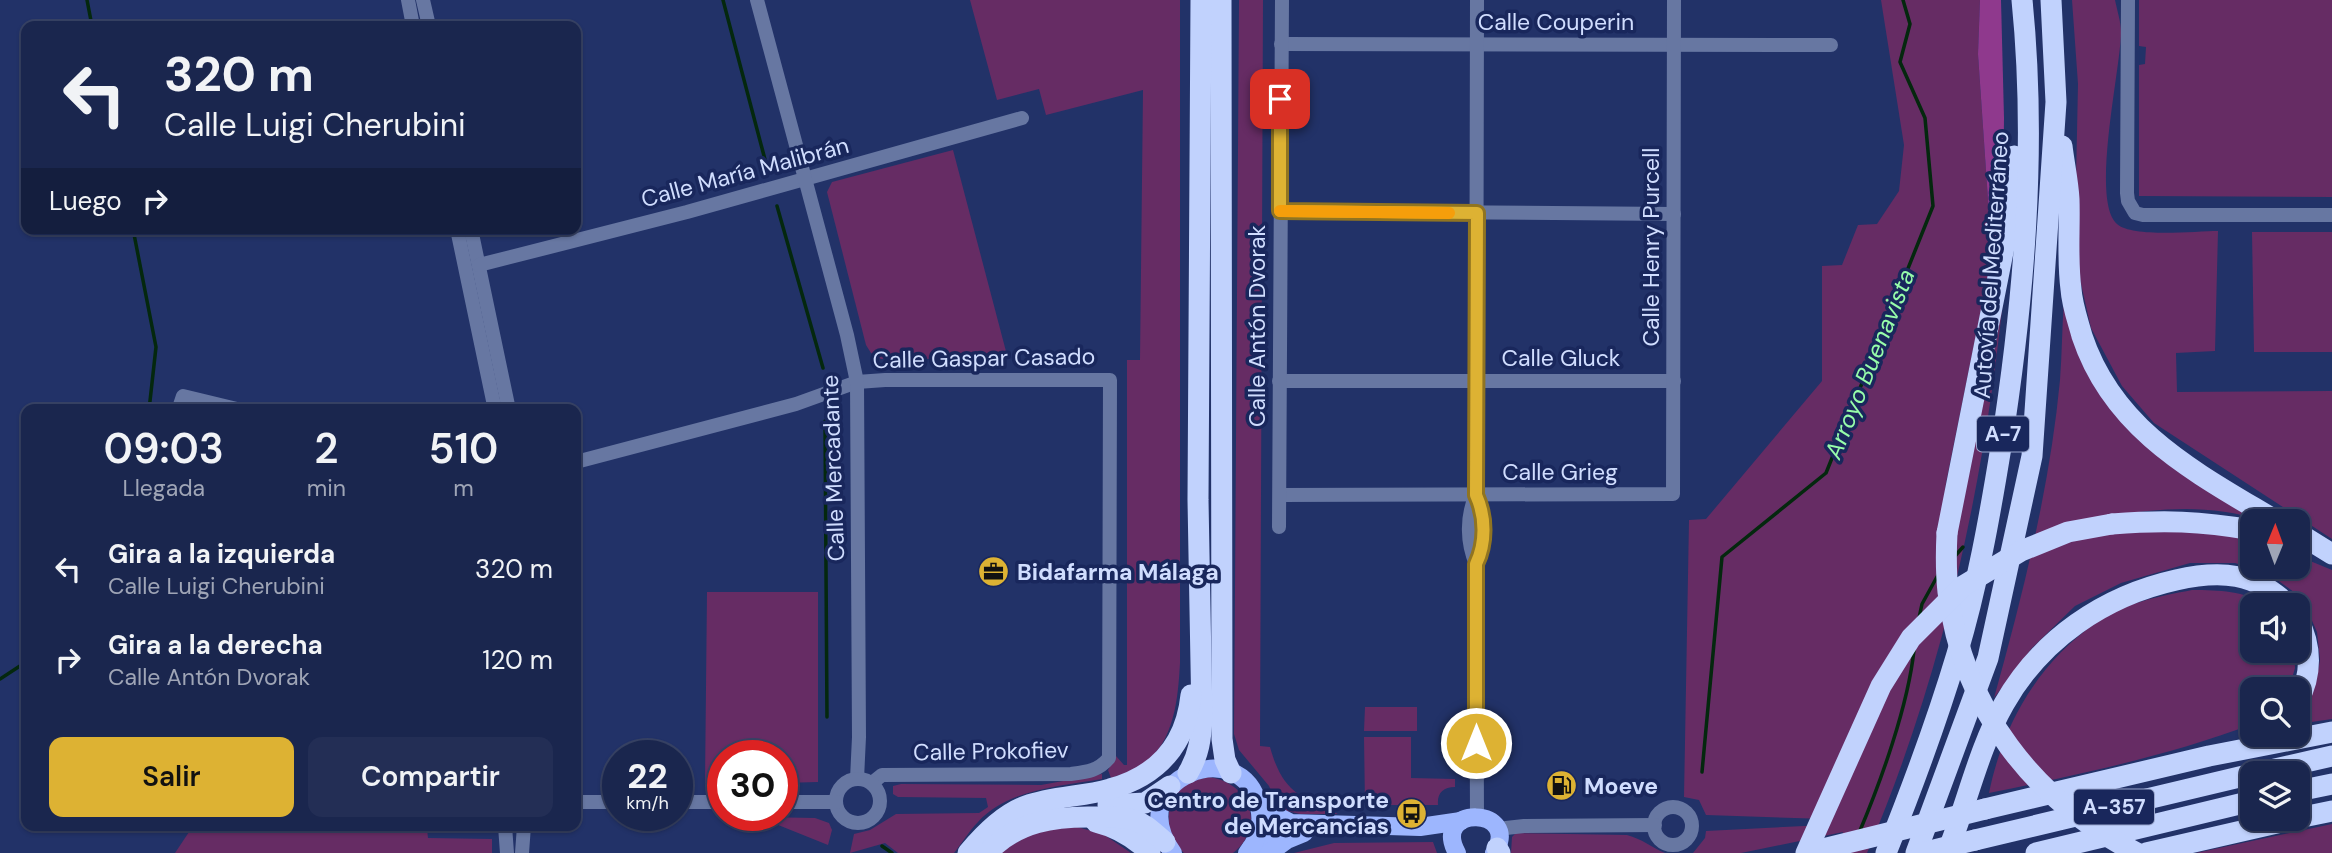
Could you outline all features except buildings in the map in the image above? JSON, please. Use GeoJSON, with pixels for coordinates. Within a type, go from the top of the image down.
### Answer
{"type":"FeatureCollection","features":[{"type":"Feature","properties":{"kind":"highway"},"geometry":{"type":"LineString","coordinates":[[1188,773],[1195,762],[1201,741],[1201,35],[1193,0]]}},
{"type":"Feature","properties":{"kind":"highway"},"geometry":{"type":"LineString","coordinates":[[1201,35],[1216,0]]}},
{"type":"Feature","properties":{"kind":"highway"},"geometry":{"type":"LineString","coordinates":[[1216,0],[1222,739],[1225,760],[1231,773]]}},
{"type":"Feature","properties":{"kind":"highway"},"geometry":{"type":"LineString","coordinates":[[2013,0],[2016,130],[2009,222],[1947,533],[1948,592],[1968,672],[1991,719],[2021,764],[2044,789],[2070,811],[2137,853]]}},
{"type":"Feature","properties":{"kind":"highway","name":"Autovía del Mediterráneo"},"geometry":{"type":"LineString","coordinates":[[1886,853],[1913,786],[1958,652],[1990,511],[2011,383],[2023,254],[2029,126],[2022,0]]}},
{"type":"Feature","properties":{"kind":"highway","name":"A-7"},"geometry":{"type":"LineString","coordinates":[[1916,853],[1988,658],[2032,456],[2056,102],[2051,0]]}},
{"type":"Feature","properties":{"kind":"highway"},"geometry":{"type":"LineString","coordinates":[[2056,102],[2069,198],[2071,290],[2088,353],[2113,397],[2146,435],[2200,475],[2256,509]]}},
{"type":"Feature","properties":{"kind":"highway"},"geometry":{"type":"LineString","coordinates":[[1810,852],[1881,685],[1910,638],[1963,586],[2021,551],[2068,532],[2112,524],[2163,520],[2203,522],[2240,528]]}},
{"type":"Feature","properties":{"kind":"highway"},"geometry":{"type":"LineString","coordinates":[[2310,541],[2332,556]]}},
{"type":"Feature","properties":{"kind":"highway"},"geometry":{"type":"LineString","coordinates":[[2310,549],[2332,556]]}},
{"type":"Feature","properties":{"kind":"highway"},"geometry":{"type":"LineString","coordinates":[[1947,853],[1983,752],[2004,704],[2027,670],[2062,634],[2103,605],[2146,586],[2187,577],[2221,575],[2249,578],[2276,593]]}},
{"type":"Feature","properties":{"kind":"highway"},"geometry":{"type":"LineString","coordinates":[[968,853],[982,836],[1024,807],[1110,789],[1140,778],[1160,764],[1177,743],[1189,715],[1199,602]]}},
{"type":"Feature","properties":{"kind":"highway"},"geometry":{"type":"LineString","coordinates":[[1810,852],[2209,757],[2332,732]]}},
{"type":"Feature","properties":{"kind":"highway"},"geometry":{"type":"LineString","coordinates":[[2209,757],[2240,745]]}},
{"type":"Feature","properties":{"kind":"highway","name":"A-357"},"geometry":{"type":"LineString","coordinates":[[2310,761],[2332,756]]}},
{"type":"Feature","properties":{"kind":"highway","name":"A-357"},"geometry":{"type":"LineString","coordinates":[[1922,853],[2240,777]]}},
{"type":"Feature","properties":{"kind":"highway"},"geometry":{"type":"LineString","coordinates":[[2310,789],[2332,784]]}},
{"type":"Feature","properties":{"kind":"highway"},"geometry":{"type":"LineString","coordinates":[[1001,822],[1040,810],[1146,803],[1170,786]]}},
{"type":"Feature","properties":{"kind":"highway","name":"A-357"},"geometry":{"type":"LineString","coordinates":[[2036,853],[2240,804]]}},
{"type":"Feature","properties":{"kind":"highway"},"geometry":{"type":"LineString","coordinates":[[2310,816],[2332,811]]}},
{"type":"Feature","properties":{"kind":"highway"},"geometry":{"type":"LineString","coordinates":[[987,853],[1018,829],[1045,819],[1066,816],[1099,822],[1142,845],[1162,849]]}},
{"type":"Feature","properties":{"kind":"highway"},"geometry":{"type":"LineString","coordinates":[[2146,853],[2243,831]]}},
{"type":"Feature","properties":{"kind":"main road"},"geometry":{"type":"LineString","coordinates":[[1162,849],[1159,813],[1170,786],[1188,773],[1210,768],[1231,773],[1248,785],[1258,803],[1291,823],[1420,827],[1469,819],[1491,821],[1497,847]]}},
{"type":"Feature","properties":{"kind":"main road"},"geometry":{"type":"LineString","coordinates":[[1249,850],[1260,826],[1258,803]]}},
{"type":"Feature","properties":{"kind":"main road"},"geometry":{"type":"LineString","coordinates":[[1456,850],[1453,833],[1469,819]]}},
{"type":"Feature","properties":{"kind":"main road"},"geometry":{"type":"LineString","coordinates":[[1249,850],[1279,831],[1320,826]]}},
{"type":"Feature","properties":{"kind":"main road"},"geometry":{"type":"LineString","coordinates":[[1269,853],[1287,840],[1320,826]]}},
{"type":"Feature","properties":{"kind":"main road"},"geometry":{"type":"LineString","coordinates":[[1420,827],[1439,833],[1456,850]]}},
{"type":"Feature","properties":{"kind":"street"},"geometry":{"type":"LineString","coordinates":[[408,0],[412,21]]}},
{"type":"Feature","properties":{"kind":"street"},"geometry":{"type":"LineString","coordinates":[[423,0],[428,21]]}},
{"type":"Feature","properties":{"kind":"street","name":"Calle Mercadante"},"geometry":{"type":"LineString","coordinates":[[757,0],[847,335],[857,383],[857,779]]}},
{"type":"Feature","properties":{"kind":"street","name":"Calle Antón Dvorak"},"geometry":{"type":"LineString","coordinates":[[1279,527],[1282,0]]}},
{"type":"Feature","properties":{"kind":"street"},"geometry":{"type":"LineString","coordinates":[[1469,819],[1476,564],[1483,549],[1483,509],[1476,495],[1477,0]]}},
{"type":"Feature","properties":{"kind":"street","name":"Calle Henry Purcell"},"geometry":{"type":"LineString","coordinates":[[1673,494],[1674,0]]}},
{"type":"Feature","properties":{"kind":"street"},"geometry":{"type":"LineString","coordinates":[[2127,0],[2127,193],[2130,208],[2143,215],[2332,215]]}},
{"type":"Feature","properties":{"kind":"street","name":"Calle Couperin"},"geometry":{"type":"LineString","coordinates":[[1281,44],[1830,46]]}},
{"type":"Feature","properties":{"kind":"street","name":"Calle María Malibrán"},"geometry":{"type":"LineString","coordinates":[[479,265],[804,180],[1023,118]]}},
{"type":"Feature","properties":{"kind":"street"},"geometry":{"type":"LineString","coordinates":[[1280,211],[1674,214]]}},
{"type":"Feature","properties":{"kind":"street"},"geometry":{"type":"LineString","coordinates":[[458,235],[494,404]]}},
{"type":"Feature","properties":{"kind":"street"},"geometry":{"type":"LineString","coordinates":[[472,235],[508,404]]}},
{"type":"Feature","properties":{"kind":"street","name":"Calle Gaspar Casado"},"geometry":{"type":"LineString","coordinates":[[581,460],[796,404],[857,383],[885,380],[1110,380],[1109,758]]}},
{"type":"Feature","properties":{"kind":"street","name":"Calle Gluck"},"geometry":{"type":"LineString","coordinates":[[1279,381],[1674,381]]}},
{"type":"Feature","properties":{"kind":"street"},"geometry":{"type":"LineString","coordinates":[[180,404],[183,396],[216,404]]}},
{"type":"Feature","properties":{"kind":"street","name":"Calle Grieg"},"geometry":{"type":"LineString","coordinates":[[1280,495],[1673,494]]}},
{"type":"Feature","properties":{"kind":"street","name":"Calle Prokofiev"},"geometry":{"type":"LineString","coordinates":[[872,783],[882,775],[1071,775],[1100,768],[1109,758]]}},
{"type":"Feature","properties":{"kind":"street"},"geometry":{"type":"LineString","coordinates":[[857,779],[872,783],[881,803],[875,817],[855,824],[847,821],[841,816],[836,795],[844,784],[857,779]]}},
{"type":"Feature","properties":{"kind":"street"},"geometry":{"type":"LineString","coordinates":[[581,802],[602,802]]}},
{"type":"Feature","properties":{"kind":"street"},"geometry":{"type":"LineString","coordinates":[[798,802],[836,802]]}},
{"type":"Feature","properties":{"kind":"street"},"geometry":{"type":"LineString","coordinates":[[1497,847],[1506,828],[1655,825]]}},
{"type":"Feature","properties":{"kind":"street"},"geometry":{"type":"LineString","coordinates":[[505,831],[507,853]]}},
{"type":"Feature","properties":{"kind":"street"},"geometry":{"type":"LineString","coordinates":[[523,853],[524,831]]}},
{"type":"Feature","properties":{"kind":"shaded area"},"geometry":{"type":"Polygon","coordinates":[[[970,0],[1180,0],[1179,677],[1172,722],[1159,748],[1137,768],[1111,778],[1108,770],[1116,756],[1127,765],[1127,360],[1140,360],[1143,90],[1046,115],[1039,89],[997,100],[970,0]]]}},
{"type":"Feature","properties":{"kind":"shaded area"},"geometry":{"type":"Polygon","coordinates":[[[1239,0],[1263,0],[1260,746],[1270,747],[1286,783],[1302,797],[1338,814],[1300,814],[1287,811],[1277,804],[1269,786],[1239,750],[1234,734],[1239,0]]]}},
{"type":"Feature","properties":{"kind":"shaded area"},"geometry":{"type":"Polygon","coordinates":[[[1881,0],[1980,0],[1978,54],[1989,214],[1999,221],[1946,483],[1940,531],[2006,269],[1988,418],[1959,566],[1920,712],[1867,853],[1836,853],[1843,832],[1741,853],[1693,853],[1705,838],[1706,831],[1825,825],[1827,819],[1706,815],[1699,800],[1684,797],[1689,520],[1706,519],[1822,381],[1822,266],[1842,265],[1858,225],[1877,224],[1899,191],[1904,145],[1881,0]]]}},
{"type":"Feature","properties":{"kind":"shaded area"},"geometry":{"type":"Polygon","coordinates":[[[1980,0],[2001,0],[2004,118],[2003,201],[1999,221],[1989,214],[1978,54],[1980,0]]]}},
{"type":"Feature","properties":{"kind":"shaded area"},"geometry":{"type":"Polygon","coordinates":[[[2072,0],[2115,0],[2121,32],[2106,162],[2109,210],[2117,224],[2136,231],[2218,231],[2215,351],[2176,353],[2177,392],[2332,391],[2332,539],[2310,525],[2310,509],[2286,509],[2154,423],[2122,386],[2091,328],[2079,275],[2076,180],[2078,84],[2072,0]]]}},
{"type":"Feature","properties":{"kind":"shaded area"},"geometry":{"type":"Polygon","coordinates":[[[2139,0],[2332,0],[2332,197],[2139,196],[2139,65],[2145,64],[2146,47],[2139,46],[2139,0]]]}},
{"type":"Feature","properties":{"kind":"shaded area"},"geometry":{"type":"Polygon","coordinates":[[[953,150],[1008,359],[881,359],[871,353],[866,345],[827,192],[832,182],[953,150]]]}},
{"type":"Feature","properties":{"kind":"shaded area"},"geometry":{"type":"Polygon","coordinates":[[[2252,232],[2332,232],[2332,352],[2254,352],[2252,232]]]}},
{"type":"Feature","properties":{"kind":"shaded area"},"geometry":{"type":"Polygon","coordinates":[[[2064,300],[2113,408],[2246,509],[2240,509],[2240,515],[2187,509],[2110,516],[2113,532],[2203,530],[2240,538],[2240,565],[2190,563],[2121,583],[2075,606],[2032,648],[1994,698],[2025,580],[2042,500],[2060,380],[2064,300]]]}},
{"type":"Feature","properties":{"kind":"shaded area"},"geometry":{"type":"Polygon","coordinates":[[[2310,561],[2332,570],[2332,719],[2310,722],[2310,696],[2320,660],[2317,632],[2310,616],[2310,593],[2295,593],[2276,579],[2310,579],[2310,561]]]}},
{"type":"Feature","properties":{"kind":"shaded area"},"geometry":{"type":"Polygon","coordinates":[[[2192,590],[2240,594],[2240,663],[2295,663],[2292,677],[2240,677],[2240,728],[2122,764],[1989,793],[2003,743],[2014,719],[2026,697],[2057,656],[2107,615],[2192,590]]]}},
{"type":"Feature","properties":{"kind":"shaded area"},"geometry":{"type":"Polygon","coordinates":[[[707,592],[818,592],[818,782],[798,783],[798,740],[707,740],[705,783],[707,592]]]}},
{"type":"Feature","properties":{"kind":"shaded area"},"geometry":{"type":"Polygon","coordinates":[[[1365,707],[1417,707],[1417,731],[1364,731],[1365,707]]]}},
{"type":"Feature","properties":{"kind":"shaded area"},"geometry":{"type":"Polygon","coordinates":[[[1364,737],[1411,737],[1411,778],[1455,779],[1455,787],[1442,792],[1438,805],[1365,805],[1364,737]]]}},
{"type":"Feature","properties":{"kind":"shaded area"},"geometry":{"type":"Polygon","coordinates":[[[1102,774],[1102,779],[1053,787],[1004,802],[978,822],[954,853],[898,853],[885,843],[850,853],[854,834],[870,830],[896,814],[979,813],[988,807],[986,798],[898,797],[893,794],[893,786],[1041,785],[1102,774]]]}},
{"type":"Feature","properties":{"kind":"shaded area"},"geometry":{"type":"Polygon","coordinates":[[[1208,777],[1222,780],[1234,787],[1249,806],[1249,830],[1244,842],[1233,853],[1184,853],[1172,836],[1169,815],[1175,795],[1191,781],[1208,777]]]}},
{"type":"Feature","properties":{"kind":"shaded area"},"geometry":{"type":"Polygon","coordinates":[[[798,818],[815,818],[829,823],[832,830],[828,845],[793,831],[798,831],[798,818]]]}},
{"type":"Feature","properties":{"kind":"shaded area"},"geometry":{"type":"Polygon","coordinates":[[[2332,824],[2332,853],[2196,853],[2310,831],[2310,829],[2332,824]]]}},
{"type":"Feature","properties":{"kind":"shaded area"},"geometry":{"type":"Polygon","coordinates":[[[1077,827],[1103,834],[1131,853],[998,853],[1038,830],[1077,827]]]}},
{"type":"Feature","properties":{"kind":"shaded area"},"geometry":{"type":"Polygon","coordinates":[[[190,831],[427,831],[428,838],[492,839],[492,853],[175,853],[190,831]]]}},
{"type":"Feature","properties":{"kind":"shaded area"},"geometry":{"type":"Polygon","coordinates":[[[1516,833],[1627,835],[1665,853],[1511,853],[1512,837],[1516,833]]]}},
{"type":"Feature","properties":{"kind":"shaded area"},"geometry":{"type":"Polygon","coordinates":[[[1433,842],[1437,853],[1294,853],[1334,843],[1433,842]]]}},
{"type":"Feature","properties":{"kind":"waterway"},"geometry":{"type":"LineString","coordinates":[[87,0],[91,21]]}},
{"type":"Feature","properties":{"kind":"waterway"},"geometry":{"type":"LineString","coordinates":[[723,0],[768,171]]}},
{"type":"Feature","properties":{"kind":"waterway","name":"Arroyo Buenavista"},"geometry":{"type":"LineString","coordinates":[[1702,772],[1722,557],[1826,473],[1933,206],[1925,118],[1900,62],[1910,24],[1903,0]]}},
{"type":"Feature","properties":{"kind":"waterway"},"geometry":{"type":"LineString","coordinates":[[777,206],[823,368]]}},
{"type":"Feature","properties":{"kind":"waterway"},"geometry":{"type":"LineString","coordinates":[[134,235],[156,347],[150,404]]}},
{"type":"Feature","properties":{"kind":"waterway"},"geometry":{"type":"LineString","coordinates":[[825,421],[827,717]]}},
{"type":"Feature","properties":{"kind":"waterway"},"geometry":{"type":"LineString","coordinates":[[1955,556],[1963,547]]}},
{"type":"Feature","properties":{"kind":"waterway"},"geometry":{"type":"LineString","coordinates":[[1919,618],[1922,604],[1938,575]]}},
{"type":"Feature","properties":{"kind":"waterway"},"geometry":{"type":"LineString","coordinates":[[1859,833],[1893,743],[1906,695],[1914,650]]}},
{"type":"Feature","properties":{"kind":"waterway"},"geometry":{"type":"LineString","coordinates":[[0,679],[21,665]]}},
{"type":"Feature","properties":{"kind":"waterway"},"geometry":{"type":"LineString","coordinates":[[882,846],[892,853]]}},
{"type":"Feature","properties":{"kind":"slow traffic"},"geometry":{"type":"LineString","coordinates":[[1280,211],[1449,213]]}},
{"type":"Feature","properties":{"kind":"place","name":"Bidafarma Málaga"},"geometry":{"type":"Point","coordinates":[994,572]}},
{"type":"Feature","properties":{"kind":"place","name":"Moeve"},"geometry":{"type":"Point","coordinates":[1561,786]}},
{"type":"Feature","properties":{"kind":"place","name":"Centro de Transporte de Mercancías"},"geometry":{"type":"Point","coordinates":[1412,813]}},
{"type":"Feature","properties":{"kind":"route"},"geometry":{"type":"LineString","coordinates":[[1280,99],[1280,211],[1477,213],[1476,495],[1483,509],[1483,549],[1476,564],[1476,743]]}}]}
